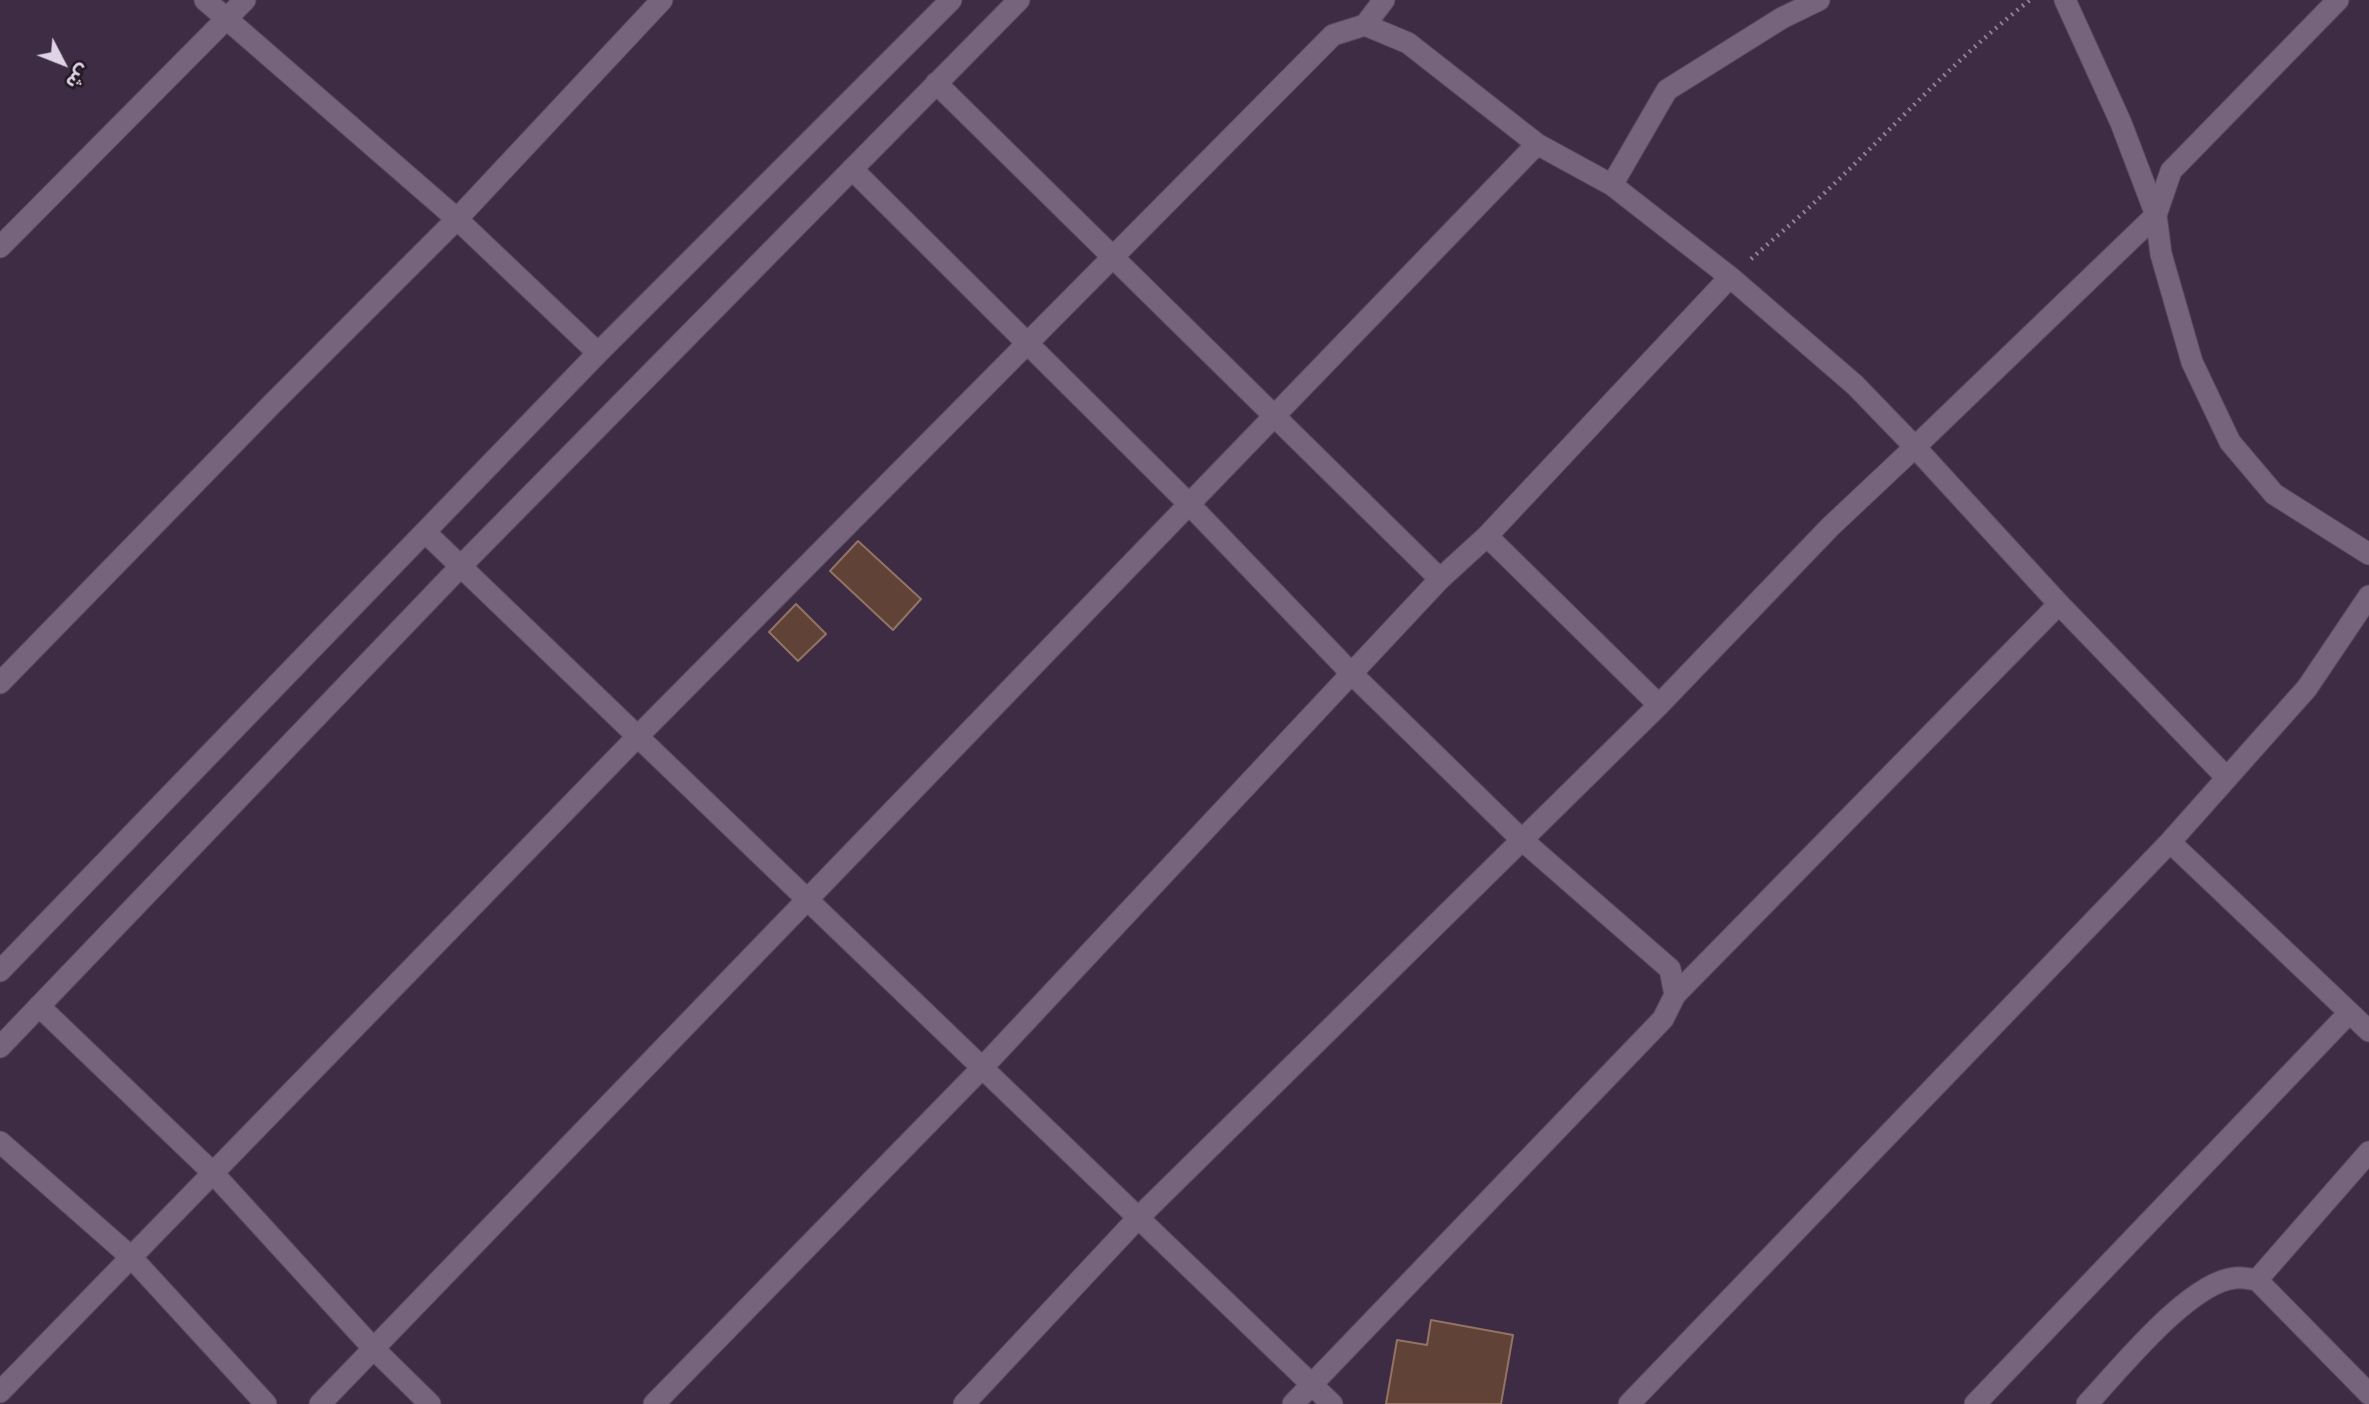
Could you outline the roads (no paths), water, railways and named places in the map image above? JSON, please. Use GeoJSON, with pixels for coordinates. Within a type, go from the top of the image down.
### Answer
{"type":"FeatureCollection","features":[{"type":"Feature","properties":{"kind":"street"},"geometry":{"type":"LineString","coordinates":[[205,0],[457,219],[598,353]]}},
{"type":"Feature","properties":{"kind":"street"},"geometry":{"type":"LineString","coordinates":[[0,247],[245,0]]}},
{"type":"Feature","properties":{"kind":"street"},"geometry":{"type":"LineString","coordinates":[[0,683],[457,219],[662,0]]}},
{"type":"Feature","properties":{"kind":"street"},"geometry":{"type":"LineString","coordinates":[[0,971],[598,353],[951,0]]}},
{"type":"Feature","properties":{"kind":"street"},"geometry":{"type":"LineString","coordinates":[[0,1046],[461,566],[1018,0]]}},
{"type":"Feature","properties":{"kind":"street"},"geometry":{"type":"LineString","coordinates":[[0,1392],[637,737],[1333,35],[1365,25],[1384,0]]}},
{"type":"Feature","properties":{"kind":"street"},"geometry":{"type":"LineString","coordinates":[[1612,185],[1667,90],[1782,18],[1819,0]]}},
{"type":"Feature","properties":{"kind":"street"},"geometry":{"type":"LineString","coordinates":[[2065,0],[2121,123],[2156,215],[2161,254],[2192,362],[2230,442],[2274,494],[2369,554]]}},
{"type":"Feature","properties":{"kind":"street"},"geometry":{"type":"LineString","coordinates":[[964,1404],[1138,1218],[1659,705],[1830,527],[2156,215],[2171,171],[2338,0]]}},
{"type":"Feature","properties":{"kind":"street"},"geometry":{"type":"LineString","coordinates":[[1365,25],[1408,43],[1537,144],[1612,185],[1730,277],[1854,385],[2227,778]]}},
{"type":"Feature","properties":{"kind":"street"},"geometry":{"type":"LineString","coordinates":[[936,83],[1440,579]]}},
{"type":"Feature","properties":{"kind":"street"},"geometry":{"type":"LineString","coordinates":[[320,1404],[1537,144]]}},
{"type":"Feature","properties":{"kind":"street"},"geometry":{"type":"LineString","coordinates":[[852,169],[1189,504],[1352,674],[1521,839],[1670,969],[1675,995]]}},
{"type":"Feature","properties":{"kind":"street"},"geometry":{"type":"LineString","coordinates":[[654,1404],[982,1068],[1440,579],[1486,536],[1730,277]]}},
{"type":"Feature","properties":{"kind":"street"},"geometry":{"type":"LineString","coordinates":[[425,532],[1332,1404]]}},
{"type":"Feature","properties":{"kind":"street"},"geometry":{"type":"LineString","coordinates":[[1486,536],[1659,705]]}},
{"type":"Feature","properties":{"kind":"street"},"geometry":{"type":"LineString","coordinates":[[1629,1404],[2170,842],[2307,688],[2369,596]]}},
{"type":"Feature","properties":{"kind":"street"},"geometry":{"type":"LineString","coordinates":[[1293,1404],[1663,1019],[1675,995],[2059,604]]}},
{"type":"Feature","properties":{"kind":"street"},"geometry":{"type":"LineString","coordinates":[[2170,842],[2369,1031]]}},
{"type":"Feature","properties":{"kind":"street"},"geometry":{"type":"LineString","coordinates":[[39,1006],[213,1173],[373,1348],[430,1404]]}},
{"type":"Feature","properties":{"kind":"street"},"geometry":{"type":"LineString","coordinates":[[1985,1401],[2350,1013]]}},
{"type":"Feature","properties":{"kind":"street"},"geometry":{"type":"LineString","coordinates":[[0,1142],[131,1257],[266,1404]]}},
{"type":"Feature","properties":{"kind":"street"},"geometry":{"type":"LineString","coordinates":[[2257,1280],[2369,1152]]}},
{"type":"Feature","properties":{"kind":"street"},"geometry":{"type":"LineString","coordinates":[[2087,1404],[2181,1305],[2207,1287],[2234,1278],[2257,1280],[2369,1394]]}}]}
